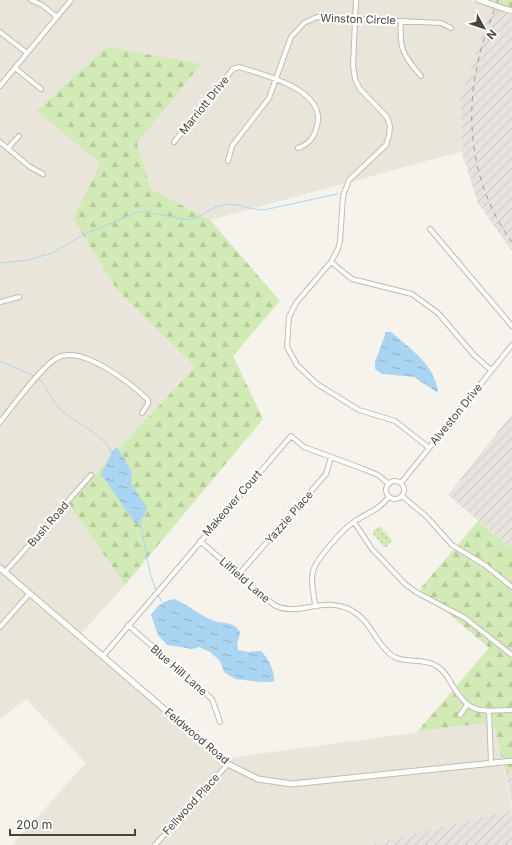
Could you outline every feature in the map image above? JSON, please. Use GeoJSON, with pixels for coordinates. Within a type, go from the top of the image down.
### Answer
{"type":"FeatureCollection","features":[{"type":"Feature","properties":{"kind":"street"},"geometry":{"type":"LineString","coordinates":[[31,0],[42,5],[57,16]]}},
{"type":"Feature","properties":{"kind":"street"},"geometry":{"type":"LineString","coordinates":[[0,86],[71,0]]}},
{"type":"Feature","properties":{"kind":"street"},"geometry":{"type":"LineString","coordinates":[[356,0],[353,65],[356,79],[360,88],[387,117],[390,126],[386,145],[349,180],[343,196],[340,241],[338,249],[331,262],[296,303],[290,317],[287,347],[297,365],[317,384],[360,410],[395,421],[428,447]]}},
{"type":"Feature","properties":{"kind":"street"},"geometry":{"type":"LineString","coordinates":[[479,0],[512,11]]}},
{"type":"Feature","properties":{"kind":"street","name":"Winston Circle"},"geometry":{"type":"LineString","coordinates":[[228,161],[232,146],[269,98],[291,37],[304,22],[317,17],[355,18],[441,23],[451,28]]}},
{"type":"Feature","properties":{"kind":"street"},"geometry":{"type":"LineString","coordinates":[[401,21],[403,55],[421,76]]}},
{"type":"Feature","properties":{"kind":"street"},"geometry":{"type":"LineString","coordinates":[[0,32],[27,53]]}},
{"type":"Feature","properties":{"kind":"street","name":"Marriott Drive"},"geometry":{"type":"LineString","coordinates":[[174,142],[233,69],[239,67],[276,80],[307,95],[316,110],[318,123],[315,134],[307,144],[298,148]]}},
{"type":"Feature","properties":{"kind":"street"},"geometry":{"type":"LineString","coordinates":[[15,68],[41,89]]}},
{"type":"Feature","properties":{"kind":"street"},"geometry":{"type":"LineString","coordinates":[[8,148],[19,136]]}},
{"type":"Feature","properties":{"kind":"street"},"geometry":{"type":"LineString","coordinates":[[0,142],[30,167],[43,174]]}},
{"type":"Feature","properties":{"kind":"street"},"geometry":{"type":"LineString","coordinates":[[430,229],[512,326]]}},
{"type":"Feature","properties":{"kind":"street"},"geometry":{"type":"LineString","coordinates":[[331,262],[352,279],[412,294],[438,313],[474,355],[491,370]]}},
{"type":"Feature","properties":{"kind":"street"},"geometry":{"type":"LineString","coordinates":[[0,302],[19,297]]}},
{"type":"Feature","properties":{"kind":"street","name":"Alveston Drive"},"geometry":{"type":"LineString","coordinates":[[401,483],[428,447],[512,345]]}},
{"type":"Feature","properties":{"kind":"street"},"geometry":{"type":"LineString","coordinates":[[0,422],[44,370],[56,358],[62,356],[77,357],[96,363],[120,377],[148,400],[148,404],[142,413]]}},
{"type":"Feature","properties":{"kind":"street","name":"Makeover Court"},"geometry":{"type":"LineString","coordinates":[[103,656],[291,436],[304,447],[366,470],[389,484]]}},
{"type":"Feature","properties":{"kind":"street","name":"Yazzie Place"},"geometry":{"type":"LineString","coordinates":[[240,573],[326,474],[331,457]]}},
{"type":"Feature","properties":{"kind":"street","name":"Bush Road"},"geometry":{"type":"LineString","coordinates":[[5,572],[91,475]]}},
{"type":"Feature","properties":{"kind":"street"},"geometry":{"type":"LineString","coordinates":[[389,496],[386,489],[389,484],[395,481],[401,483],[404,489],[402,496]]}},
{"type":"Feature","properties":{"kind":"street"},"geometry":{"type":"LineString","coordinates":[[389,496],[397,498],[402,496]]}},
{"type":"Feature","properties":{"kind":"street"},"geometry":{"type":"LineString","coordinates":[[315,605],[312,579],[313,571],[318,561],[354,522],[376,510],[389,496]]}},
{"type":"Feature","properties":{"kind":"street"},"geometry":{"type":"LineString","coordinates":[[402,496],[427,517],[452,545],[485,565],[512,587]]}},
{"type":"Feature","properties":{"kind":"street"},"geometry":{"type":"LineString","coordinates":[[354,522],[372,549],[405,584],[416,592],[468,620],[512,655]]}},
{"type":"Feature","properties":{"kind":"street","name":"Lilfield Lane"},"geometry":{"type":"LineString","coordinates":[[200,541],[240,573],[274,605],[280,608],[295,610],[315,605],[329,604],[354,612],[366,622],[385,649],[392,656],[403,660],[431,663],[440,668],[467,705]]}},
{"type":"Feature","properties":{"kind":"street","name":"Feldwood Road"},"geometry":{"type":"LineString","coordinates":[[0,568],[228,764],[258,779],[292,784],[512,761]]}},
{"type":"Feature","properties":{"kind":"street"},"geometry":{"type":"LineString","coordinates":[[0,627],[30,593]]}},
{"type":"Feature","properties":{"kind":"street","name":"Blue Hill Lane"},"geometry":{"type":"LineString","coordinates":[[128,625],[212,699],[220,722]]}},
{"type":"Feature","properties":{"kind":"street"},"geometry":{"type":"LineString","coordinates":[[460,715],[467,705],[476,709],[489,711],[512,710]]}},
{"type":"Feature","properties":{"kind":"street"},"geometry":{"type":"LineString","coordinates":[[489,711],[491,763]]}},
{"type":"Feature","properties":{"kind":"street","name":"Fellwood Place"},"geometry":{"type":"LineString","coordinates":[[155,845],[228,764]]}},
{"type":"Feature","properties":{"kind":"shaded area"},"geometry":{"type":"Polygon","coordinates":[[[0,0],[470,0],[492,6],[460,100],[463,151],[210,220],[151,189],[137,143],[200,64],[38,111],[100,163],[73,219],[117,290],[195,367],[68,503],[125,585],[80,635],[221,759],[494,722],[512,810],[370,845],[12,845],[86,763],[26,699],[0,719],[0,0]]]}},
{"type":"Feature","properties":{"kind":"shaded area"},"geometry":{"type":"Polygon","coordinates":[[[492,6],[512,13],[512,251],[478,203],[463,156],[460,100],[492,6]]]}},
{"type":"Feature","properties":{"kind":"shaded area"},"geometry":{"type":"Polygon","coordinates":[[[512,414],[512,549],[448,495],[512,414]]]}},
{"type":"Feature","properties":{"kind":"shaded area"},"geometry":{"type":"Polygon","coordinates":[[[505,771],[512,771],[512,805],[505,771]]]}},
{"type":"Feature","properties":{"kind":"shaded area"},"geometry":{"type":"Polygon","coordinates":[[[512,810],[512,845],[370,845],[512,810]]]}},
{"type":"Feature","properties":{"kind":"green space"},"geometry":{"type":"Polygon","coordinates":[[[494,0],[512,0],[512,13],[492,6],[494,0]]]}},
{"type":"Feature","properties":{"kind":"green space"},"geometry":{"type":"Polygon","coordinates":[[[106,47],[201,64],[137,143],[151,189],[210,220],[280,301],[233,356],[263,419],[125,585],[68,503],[195,367],[117,290],[73,219],[100,163],[37,111],[106,47]]]}},
{"type":"Feature","properties":{"kind":"green space"},"geometry":{"type":"Polygon","coordinates":[[[478,521],[512,549],[512,771],[505,771],[493,722],[417,732],[489,648],[420,589],[478,521]]]}},
{"type":"Feature","properties":{"kind":"green space"},"geometry":{"type":"Polygon","coordinates":[[[378,527],[381,527],[392,540],[387,547],[384,547],[373,534],[373,531],[378,527]]]}},
{"type":"Feature","properties":{"kind":"water"},"geometry":{"type":"Polygon","coordinates":[[[386,332],[391,332],[421,358],[432,374],[438,393],[414,377],[382,374],[375,369],[375,362],[386,332]]]}},
{"type":"Feature","properties":{"kind":"water"},"geometry":{"type":"Polygon","coordinates":[[[117,447],[132,472],[131,483],[147,508],[144,516],[136,524],[101,474],[112,452],[117,447]]]}},
{"type":"Feature","properties":{"kind":"water"},"geometry":{"type":"Polygon","coordinates":[[[174,599],[207,618],[231,624],[237,628],[240,632],[237,646],[238,650],[248,652],[261,651],[270,665],[274,681],[261,682],[235,679],[224,672],[220,661],[210,652],[199,647],[193,649],[167,645],[158,635],[151,615],[161,604],[174,599]]]}},
{"type":"Feature","properties":{"kind":"waterway"},"geometry":{"type":"LineString","coordinates":[[0,263],[28,260],[52,253],[85,234],[140,211],[189,220],[198,217],[218,206],[228,204],[264,210],[337,194]]}},
{"type":"Feature","properties":{"kind":"waterway"},"geometry":{"type":"LineString","coordinates":[[0,361],[34,376]]}},
{"type":"Feature","properties":{"kind":"waterway"},"geometry":{"type":"LineString","coordinates":[[37,377],[61,410],[96,434],[108,445],[112,452]]}},
{"type":"Feature","properties":{"kind":"waterway"},"geometry":{"type":"LineString","coordinates":[[140,520],[150,573],[156,590]]}},
{"type":"Feature","properties":{"kind":"waterway"},"geometry":{"type":"LineString","coordinates":[[158,595],[162,602]]}},
{"type":"Feature","properties":{"kind":"railway"},"geometry":{"type":"LineString","coordinates":[[498,0],[483,41],[477,67],[473,90],[473,136],[481,180],[489,202],[499,223],[512,242]]}}]}
